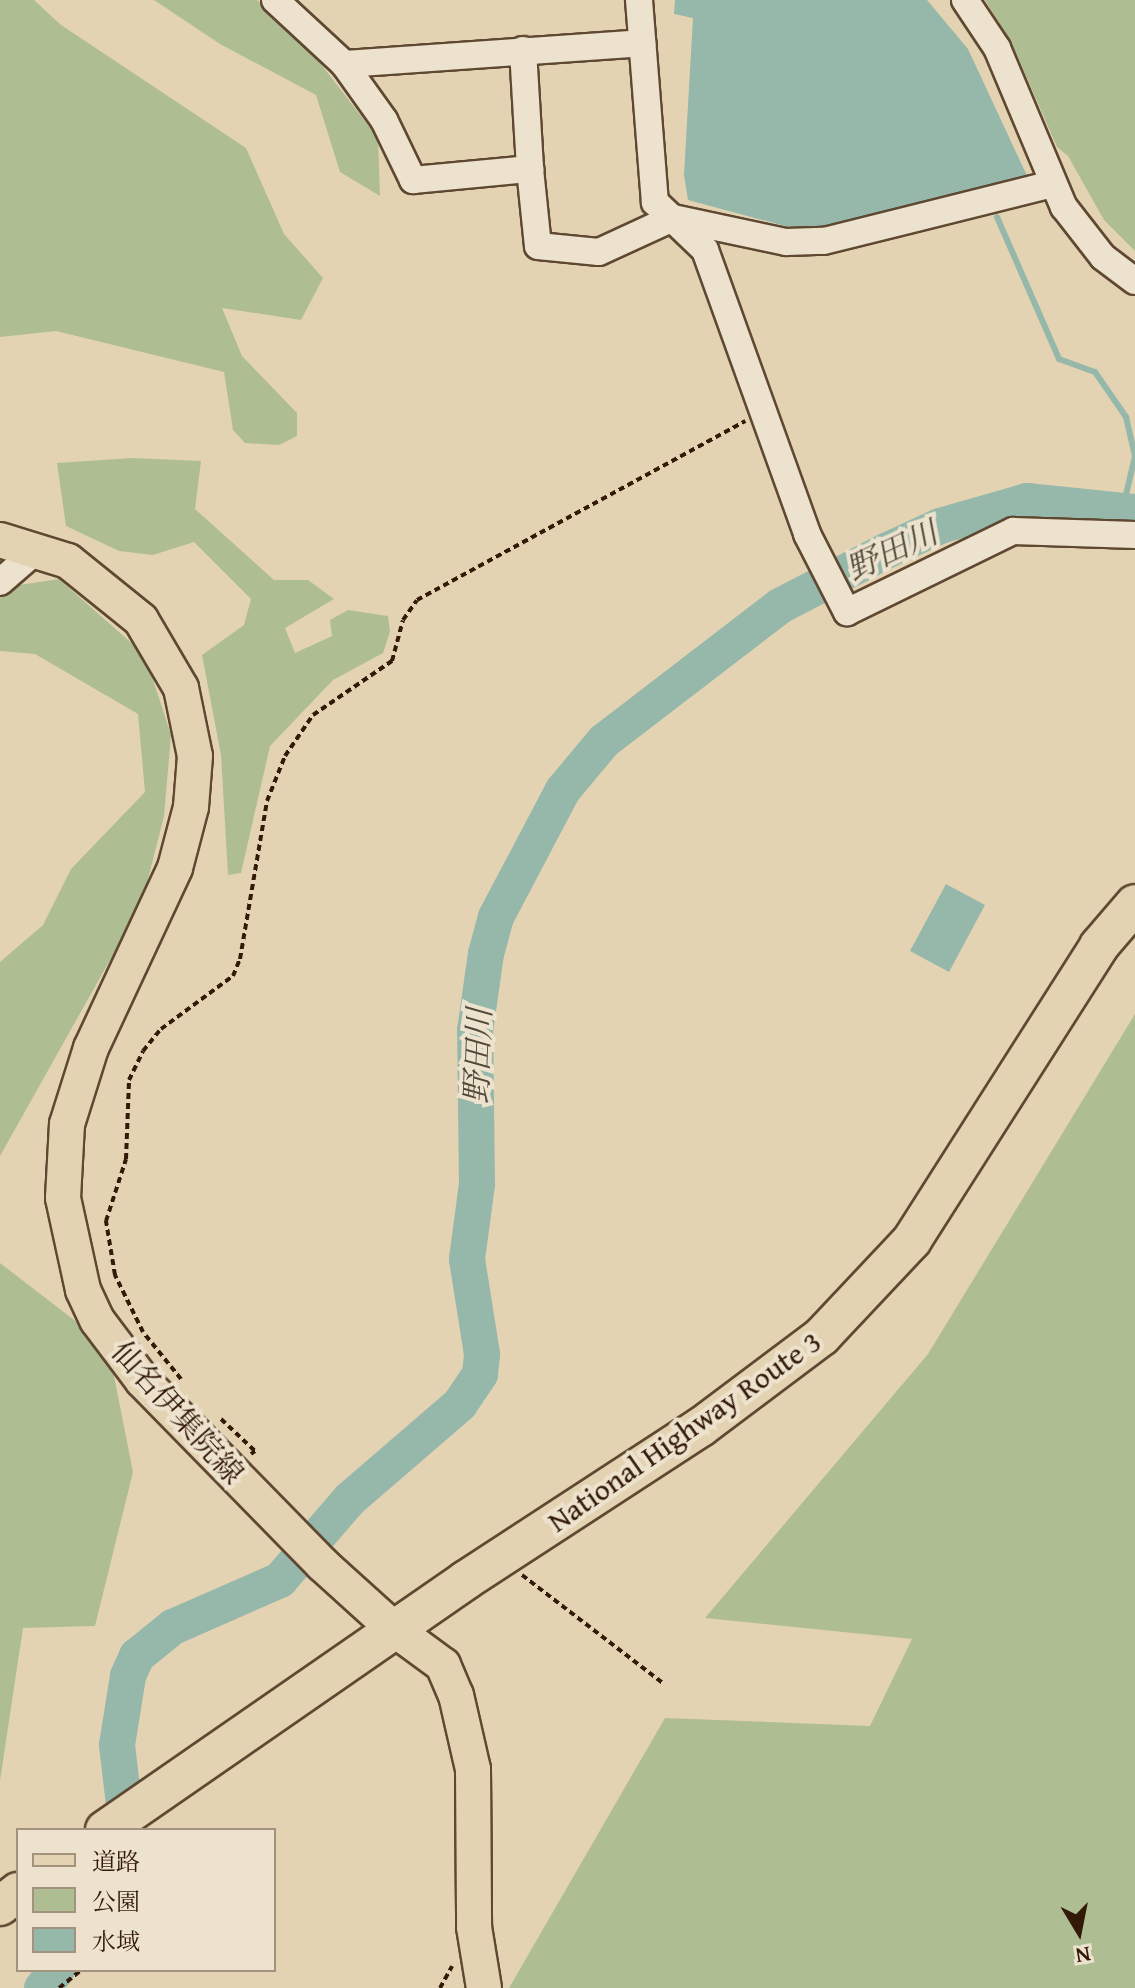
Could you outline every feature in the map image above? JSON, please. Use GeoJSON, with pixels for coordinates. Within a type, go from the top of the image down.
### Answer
{"type":"FeatureCollection","features":[{"type":"Feature","properties":{"kind":"highway","name":"National Highway Route 3"},"geometry":{"type":"LineString","coordinates":[[118,1820],[394,1629],[743,1397],[857,1304],[912,1240],[1099,946],[1135,904]]}},
{"type":"Feature","properties":{"kind":"highway"},"geometry":{"type":"LineString","coordinates":[[0,1906],[16,1894]]}},
{"type":"Feature","properties":{"kind":"main road","name":"仙名伊集院線"},"geometry":{"type":"LineString","coordinates":[[0,540],[38,549],[93,577],[141,620],[171,666],[188,711],[195,756],[188,822],[175,868],[77,1088],[67,1124],[63,1198],[75,1263],[97,1320],[143,1381],[322,1564],[394,1629],[443,1665],[456,1695],[473,1769],[474,1927],[484,1988]]}},
{"type":"Feature","properties":{"kind":"street"},"geometry":{"type":"LineString","coordinates":[[275,0],[344,64],[384,120],[413,180],[530,169]]}},
{"type":"Feature","properties":{"kind":"street"},"geometry":{"type":"LineString","coordinates":[[639,0],[655,202],[705,250],[819,557],[847,612],[1013,531],[1135,535]]}},
{"type":"Feature","properties":{"kind":"street"},"geometry":{"type":"LineString","coordinates":[[965,0],[997,48],[1053,184],[1103,257],[1135,281]]}},
{"type":"Feature","properties":{"kind":"street"},"geometry":{"type":"LineString","coordinates":[[344,64],[642,43]]}},
{"type":"Feature","properties":{"kind":"street"},"geometry":{"type":"LineString","coordinates":[[523,50],[538,246],[599,252],[673,218],[786,242],[824,241],[1053,184]]}},
{"type":"Feature","properties":{"kind":"street"},"geometry":{"type":"LineString","coordinates":[[0,582],[38,549]]}},
{"type":"Feature","properties":{"kind":"path"},"geometry":{"type":"LineString","coordinates":[[191,1392],[143,1332],[115,1275],[106,1221],[126,1159],[129,1080],[143,1051],[161,1029],[233,976],[240,959],[267,801],[285,756],[313,715],[392,661],[403,620],[417,600],[763,411]]}},
{"type":"Feature","properties":{"kind":"path"},"geometry":{"type":"LineString","coordinates":[[212,1411],[255,1451],[234,1474]]}},
{"type":"Feature","properties":{"kind":"path"},"geometry":{"type":"LineString","coordinates":[[500,1559],[663,1683]]}},
{"type":"Feature","properties":{"kind":"path"},"geometry":{"type":"LineString","coordinates":[[59,1988],[79,1972]]}},
{"type":"Feature","properties":{"kind":"green space"},"geometry":{"type":"Polygon","coordinates":[[[0,0],[34,0],[61,25],[246,148],[284,234],[323,278],[301,320],[222,308],[242,356],[297,413],[297,436],[279,445],[245,443],[233,430],[224,372],[56,331],[0,337],[0,0]]]}},
{"type":"Feature","properties":{"kind":"green space"},"geometry":{"type":"Polygon","coordinates":[[[154,0],[257,0],[307,46],[378,138],[380,196],[340,172],[316,95],[220,44],[154,0]]]}},
{"type":"Feature","properties":{"kind":"green space"},"geometry":{"type":"Polygon","coordinates":[[[985,0],[1135,0],[1135,251],[1104,220],[1068,156],[1057,147],[1012,44],[985,0]]]}},
{"type":"Feature","properties":{"kind":"green space"},"geometry":{"type":"Polygon","coordinates":[[[132,458],[201,461],[195,509],[274,580],[308,580],[334,599],[285,628],[295,653],[332,636],[330,620],[348,610],[388,616],[390,632],[383,653],[333,680],[270,746],[241,873],[228,875],[221,755],[202,655],[244,625],[251,599],[194,542],[153,555],[119,551],[66,526],[57,463],[132,458]]]}},
{"type":"Feature","properties":{"kind":"green space"},"geometry":{"type":"Polygon","coordinates":[[[59,579],[145,655],[171,735],[164,816],[142,903],[0,1156],[0,962],[43,925],[71,869],[145,792],[138,714],[35,654],[0,651],[0,596],[13,586],[59,579]]]}},
{"type":"Feature","properties":{"kind":"green space"},"geometry":{"type":"Polygon","coordinates":[[[1135,1014],[1135,1988],[509,1988],[665,1718],[870,1726],[912,1639],[705,1618],[928,1354],[1135,1014]]]}},
{"type":"Feature","properties":{"kind":"green space"},"geometry":{"type":"Polygon","coordinates":[[[0,1263],[108,1346],[133,1472],[95,1626],[23,1628],[0,1781],[0,1263]]]}},
{"type":"Feature","properties":{"kind":"water"},"geometry":{"type":"Polygon","coordinates":[[[675,0],[927,0],[968,49],[1029,180],[811,233],[688,200],[684,175],[693,18],[674,14],[675,0]]]}},
{"type":"Feature","properties":{"kind":"water"},"geometry":{"type":"Polygon","coordinates":[[[946,884],[985,905],[949,972],[910,951],[946,884]]]}},
{"type":"Feature","properties":{"kind":"waterway"},"geometry":{"type":"LineString","coordinates":[[997,217],[1059,359],[1095,372],[1126,417],[1135,456]]}},
{"type":"Feature","properties":{"kind":"waterway"},"geometry":{"type":"LineString","coordinates":[[1122,512],[1135,456]]}},
{"type":"Feature","properties":{"kind":"waterway","name":"野田川"},"geometry":{"type":"LineString","coordinates":[[127,1828],[117,1745],[128,1676],[137,1656],[173,1627],[280,1580],[350,1499],[460,1404],[480,1374],[482,1354],[467,1259],[477,1184],[475,1031],[486,954],[496,917],[563,790],[604,741],[780,606],[888,550],[940,526],[1027,501],[1135,512]]}},
{"type":"Feature","properties":{"kind":"waterway","name":"野田川"},"geometry":{"type":"LineString","coordinates":[[42,1988],[55,1972]]}}]}
